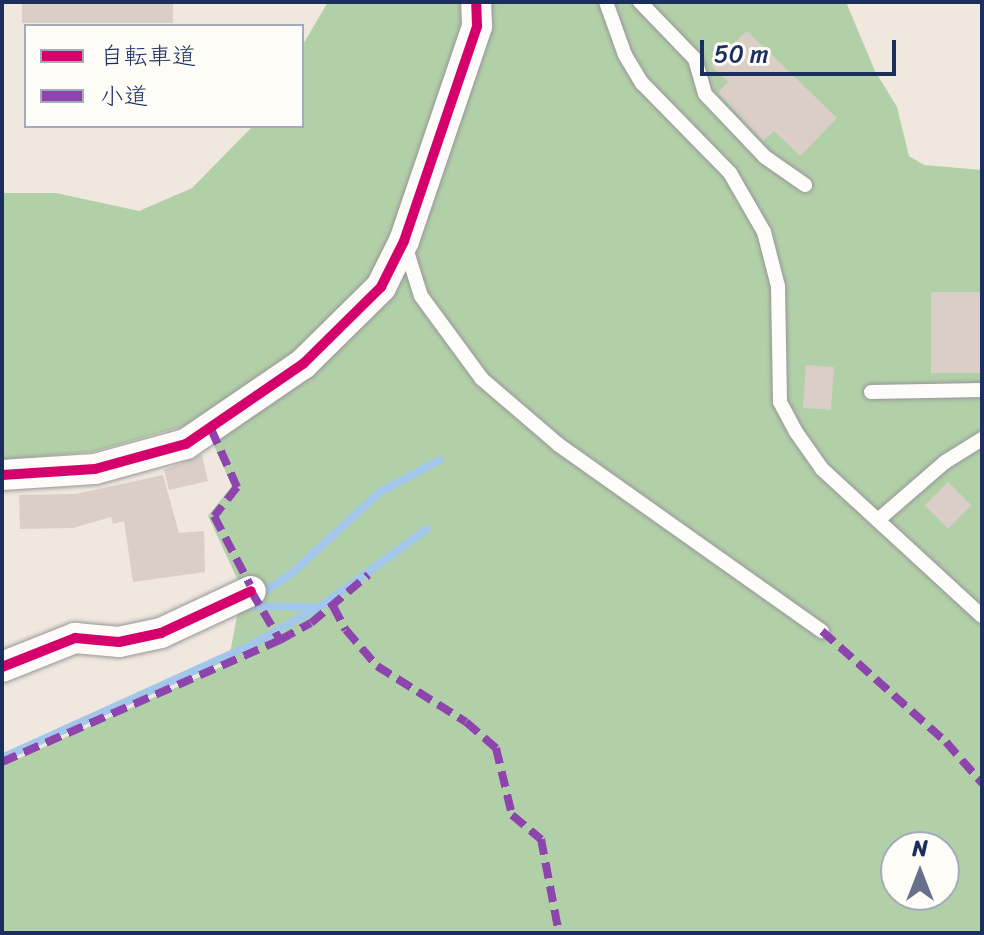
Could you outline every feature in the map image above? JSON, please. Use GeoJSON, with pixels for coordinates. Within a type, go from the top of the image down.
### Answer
{"type":"FeatureCollection","features":[{"type":"Feature","properties":{"kind":"street"},"geometry":{"type":"LineString","coordinates":[[2,475],[95,469],[186,444],[303,364],[381,287],[404,241],[477,26],[476,2]]}},
{"type":"Feature","properties":{"kind":"street"},"geometry":{"type":"LineString","coordinates":[[2,667],[75,638],[119,642],[161,633],[251,591]]}},
{"type":"Feature","properties":{"kind":"lane"},"geometry":{"type":"LineString","coordinates":[[640,2],[695,59],[705,94],[765,157],[805,185]]}},
{"type":"Feature","properties":{"kind":"lane"},"geometry":{"type":"LineString","coordinates":[[612,3],[642,83],[730,173],[764,232],[778,286],[780,402],[822,469],[982,616]]}},
{"type":"Feature","properties":{"kind":"lane"},"geometry":{"type":"LineString","coordinates":[[404,241],[421,296],[482,379],[559,445],[822,631]]}},
{"type":"Feature","properties":{"kind":"lane"},"geometry":{"type":"LineString","coordinates":[[871,392],[982,390]]}},
{"type":"Feature","properties":{"kind":"lane"},"geometry":{"type":"LineString","coordinates":[[878,520],[945,462],[982,439]]}},
{"type":"Feature","properties":{"kind":"green space"},"geometry":{"type":"Polygon","coordinates":[[[328,2],[846,2],[875,71],[897,107],[909,156],[924,165],[982,170],[982,933],[2,933],[2,766],[228,664],[242,589],[208,516],[232,486],[203,421],[92,452],[2,460],[2,193],[56,193],[139,211],[192,188],[251,128],[304,128],[304,43],[328,2]]]}},
{"type":"Feature","properties":{"kind":"building"},"geometry":{"type":"Polygon","coordinates":[[[22,2],[173,2],[173,23],[22,23],[22,2]]]}},
{"type":"Feature","properties":{"kind":"building"},"geometry":{"type":"Polygon","coordinates":[[[747,31],[837,118],[800,156],[774,131],[763,141],[718,93],[728,82],[711,65],[747,31]]]}},
{"type":"Feature","properties":{"kind":"building"},"geometry":{"type":"Polygon","coordinates":[[[931,292],[982,292],[982,373],[931,373],[931,292]]]}},
{"type":"Feature","properties":{"kind":"building"},"geometry":{"type":"Polygon","coordinates":[[[806,365],[834,367],[831,410],[803,408],[806,365]]]}},
{"type":"Feature","properties":{"kind":"building"},"geometry":{"type":"Polygon","coordinates":[[[202,455],[208,481],[169,490],[164,470],[202,455]]]}},
{"type":"Feature","properties":{"kind":"building"},"geometry":{"type":"Polygon","coordinates":[[[163,475],[179,533],[204,531],[205,572],[133,582],[124,521],[113,524],[111,517],[73,528],[20,529],[19,495],[76,494],[163,475]]]}},
{"type":"Feature","properties":{"kind":"building"},"geometry":{"type":"Polygon","coordinates":[[[948,482],[971,505],[948,529],[925,505],[948,482]]]}},
{"type":"Feature","properties":{"kind":"waterway"},"geometry":{"type":"LineString","coordinates":[[256,597],[291,574],[380,492],[440,460]]}},
{"type":"Feature","properties":{"kind":"waterway"},"geometry":{"type":"LineString","coordinates":[[2,758],[251,645],[324,604],[427,529]]}},
{"type":"Feature","properties":{"kind":"waterway"},"geometry":{"type":"LineString","coordinates":[[243,606],[318,607]]}},
{"type":"Feature","properties":{"kind":"marked path"},"geometry":{"type":"LineString","coordinates":[[211,429],[237,487],[214,516],[250,585]]}},
{"type":"Feature","properties":{"kind":"marked path"},"geometry":{"type":"LineString","coordinates":[[2,762],[280,640],[311,623],[368,575]]}},
{"type":"Feature","properties":{"kind":"marked path"},"geometry":{"type":"LineString","coordinates":[[251,591],[280,640]]}},
{"type":"Feature","properties":{"kind":"marked path"},"geometry":{"type":"LineString","coordinates":[[333,606],[346,630],[377,666],[466,722],[496,748],[512,815],[541,839],[559,933]]}},
{"type":"Feature","properties":{"kind":"marked path"},"geometry":{"type":"LineString","coordinates":[[822,631],[946,742],[982,783]]}},
{"type":"Feature","properties":{"kind":"cycle path"},"geometry":{"type":"LineString","coordinates":[[2,475],[95,469],[186,444],[303,364],[381,287],[404,241],[477,26],[476,2]]}},
{"type":"Feature","properties":{"kind":"cycle path"},"geometry":{"type":"LineString","coordinates":[[2,667],[75,638],[119,642],[161,633],[251,591]]}}]}
